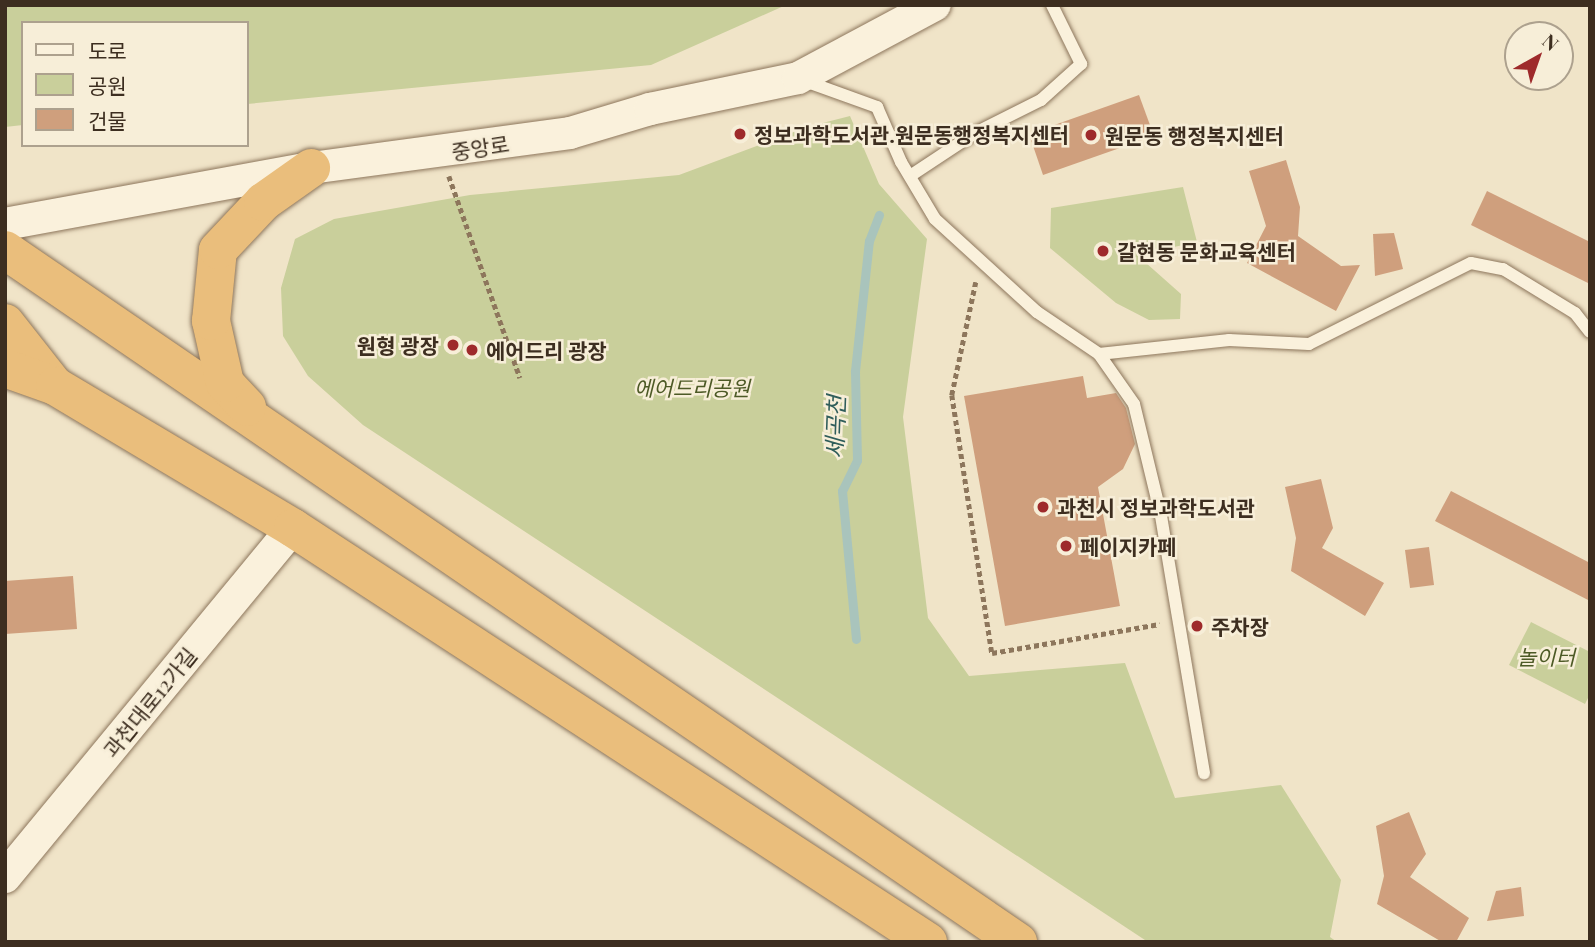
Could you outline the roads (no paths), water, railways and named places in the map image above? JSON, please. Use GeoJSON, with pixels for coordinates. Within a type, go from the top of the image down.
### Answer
{"type":"FeatureCollection","features":[{"type":"Feature","properties":{"kind":"highway"},"geometry":{"type":"LineString","coordinates":[[263,424],[225,383],[211,321],[218,250],[263,202],[310,168]]}},
{"type":"Feature","properties":{"kind":"highway"},"geometry":{"type":"LineString","coordinates":[[5,250],[1018,942]]}},
{"type":"Feature","properties":{"kind":"highway"},"geometry":{"type":"LineString","coordinates":[[5,323],[55,386]]}},
{"type":"Feature","properties":{"kind":"highway"},"geometry":{"type":"LineString","coordinates":[[5,368],[55,386],[293,528],[928,942]]}},
{"type":"Feature","properties":{"kind":"street","name":"중앙로"},"geometry":{"type":"LineString","coordinates":[[5,224],[310,168],[441,153],[570,133],[650,109],[798,78],[935,5]]}},
{"type":"Feature","properties":{"kind":"street","name":"과천대로12가길"},"geometry":{"type":"LineString","coordinates":[[5,877],[293,528]]}},
{"type":"Feature","properties":{"kind":"lane"},"geometry":{"type":"LineString","coordinates":[[910,176],[975,133],[1041,100],[1081,64],[1052,5]]}},
{"type":"Feature","properties":{"kind":"lane"},"geometry":{"type":"LineString","coordinates":[[798,78],[877,107],[910,176],[935,219],[979,264],[1037,312],[1099,354],[1133,404],[1161,516],[1204,773]]}},
{"type":"Feature","properties":{"kind":"lane"},"geometry":{"type":"LineString","coordinates":[[1099,354],[1229,340],[1309,344],[1471,263],[1503,269],[1575,313],[1590,332]]}},
{"type":"Feature","properties":{"kind":"waterway","name":"세곡천"},"geometry":{"type":"LineString","coordinates":[[856,639],[842,491],[857,460],[855,371],[869,241],[879,215]]}},
{"type":"Feature","properties":{"kind":"place","name":"정보과학도서관.원문동행정복지센터"},"geometry":{"type":"Point","coordinates":[740,134]}},
{"type":"Feature","properties":{"kind":"place","name":"원문동 행정복지센터"},"geometry":{"type":"Point","coordinates":[1091,135]}},
{"type":"Feature","properties":{"kind":"place","name":"갈현동 문화교육센터"},"geometry":{"type":"Point","coordinates":[1103,251]}},
{"type":"Feature","properties":{"kind":"place","name":"원형 광장"},"geometry":{"type":"Point","coordinates":[453,345]}},
{"type":"Feature","properties":{"kind":"place","name":"에어드리 광장"},"geometry":{"type":"Point","coordinates":[472,350]}},
{"type":"Feature","properties":{"kind":"place","name":"과천시 정보과학도서관"},"geometry":{"type":"Point","coordinates":[1043,507]}},
{"type":"Feature","properties":{"kind":"place","name":"페이지카페"},"geometry":{"type":"Point","coordinates":[1066,546]}},
{"type":"Feature","properties":{"kind":"place","name":"주차장"},"geometry":{"type":"Point","coordinates":[1197,626]}},
{"type":"Feature","properties":{"kind":"park label","name":"에어드리공원"},"geometry":{"type":"Point","coordinates":[692,387]}},
{"type":"Feature","properties":{"kind":"park label","name":"놀이터"},"geometry":{"type":"Point","coordinates":[1546,656]}}]}
